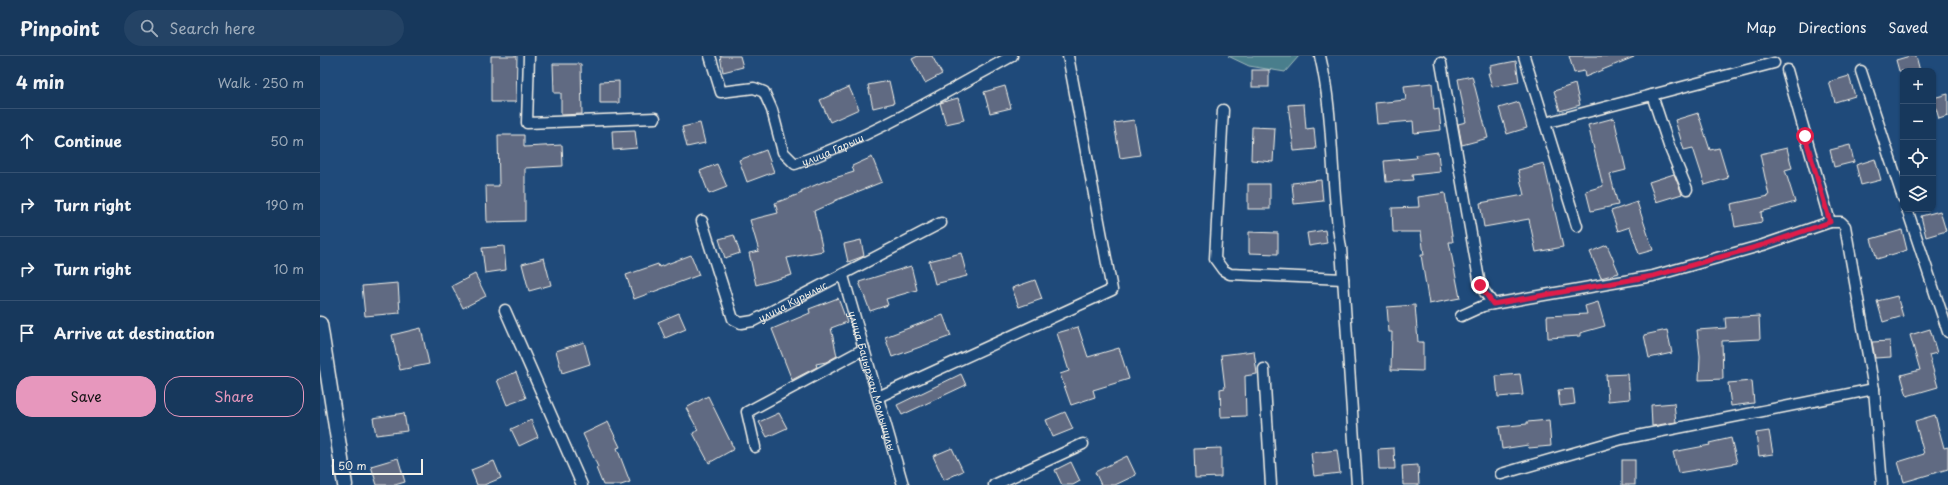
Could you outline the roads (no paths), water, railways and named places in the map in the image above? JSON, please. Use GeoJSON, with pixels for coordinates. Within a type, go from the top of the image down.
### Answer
{"type":"FeatureCollection","features":[{"type":"Feature","properties":{"kind":"main road"},"geometry":{"type":"LineString","coordinates":[[320,324],[345,485]]}},
{"type":"Feature","properties":{"kind":"street"},"geometry":{"type":"LineString","coordinates":[[529,56],[527,123],[655,118]]}},
{"type":"Feature","properties":{"kind":"street","name":"улица Гарыш"},"geometry":{"type":"LineString","coordinates":[[710,56],[721,92],[754,88],[764,92],[772,110],[783,152],[795,164],[830,152],[851,142],[918,108],[1012,56]]}},
{"type":"Feature","properties":{"kind":"street"},"geometry":{"type":"LineString","coordinates":[[878,397],[1112,290],[1068,56]]}},
{"type":"Feature","properties":{"kind":"street"},"geometry":{"type":"LineString","coordinates":[[1320,56],[1327,89],[1332,142],[1336,224],[1343,279],[1357,485]]}},
{"type":"Feature","properties":{"kind":"street"},"geometry":{"type":"LineString","coordinates":[[1524,56],[1577,226]]}},
{"type":"Feature","properties":{"kind":"street"},"geometry":{"type":"LineString","coordinates":[[1441,63],[1480,285],[1493,304]]}},
{"type":"Feature","properties":{"kind":"street"},"geometry":{"type":"LineString","coordinates":[[1545,123],[1774,63]]}},
{"type":"Feature","properties":{"kind":"street"},"geometry":{"type":"LineString","coordinates":[[1787,70],[1830,222]]}},
{"type":"Feature","properties":{"kind":"street"},"geometry":{"type":"LineString","coordinates":[[1860,71],[1900,189]]}},
{"type":"Feature","properties":{"kind":"street"},"geometry":{"type":"LineString","coordinates":[[1652,95],[1669,146],[1687,189]]}},
{"type":"Feature","properties":{"kind":"street"},"geometry":{"type":"LineString","coordinates":[[1223,110],[1215,259],[1223,270],[1230,274],[1343,279]]}},
{"type":"Feature","properties":{"kind":"street"},"geometry":{"type":"LineString","coordinates":[[1908,212],[1948,332]]}},
{"type":"Feature","properties":{"kind":"street","name":"улица Курылыс"},"geometry":{"type":"LineString","coordinates":[[702,221],[733,319],[741,323],[754,321],[941,224]]}},
{"type":"Feature","properties":{"kind":"street"},"geometry":{"type":"LineString","coordinates":[[1461,316],[1483,306],[1653,276],[1763,245],[1830,222],[1841,222],[1845,226],[1874,389],[1882,485]]}},
{"type":"Feature","properties":{"kind":"street","name":"улица Бауыржан Момышулы"},"geometry":{"type":"LineString","coordinates":[[843,276],[903,485]]}},
{"type":"Feature","properties":{"kind":"street"},"geometry":{"type":"LineString","coordinates":[[505,310],[582,485]]}},
{"type":"Feature","properties":{"kind":"street"},"geometry":{"type":"LineString","coordinates":[[755,446],[747,412],[864,349]]}},
{"type":"Feature","properties":{"kind":"street"},"geometry":{"type":"LineString","coordinates":[[1264,369],[1271,485]]}},
{"type":"Feature","properties":{"kind":"street"},"geometry":{"type":"LineString","coordinates":[[1501,474],[1622,439],[1874,389]]}},
{"type":"Feature","properties":{"kind":"street"},"geometry":{"type":"LineString","coordinates":[[994,485],[1083,444]]}}]}
